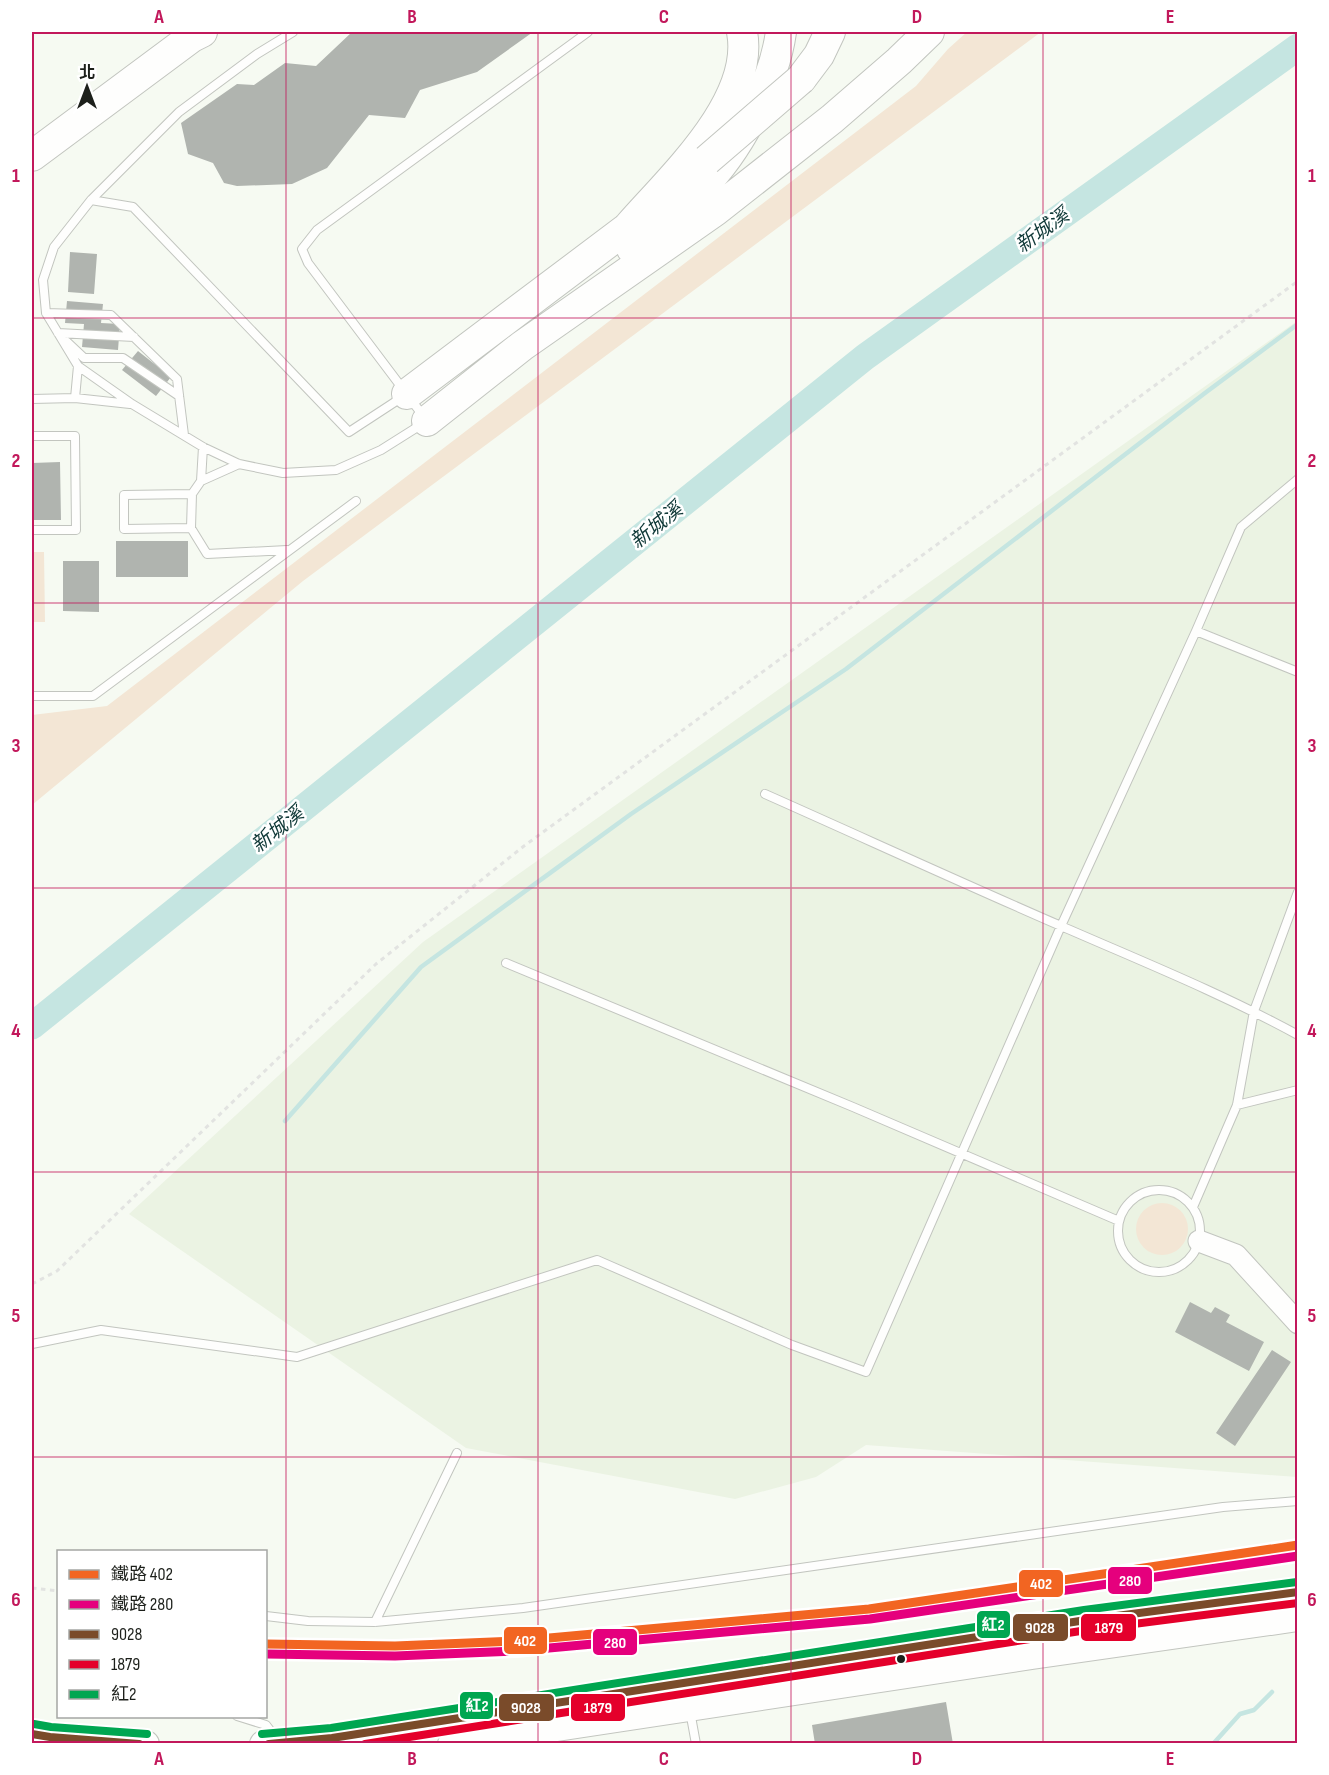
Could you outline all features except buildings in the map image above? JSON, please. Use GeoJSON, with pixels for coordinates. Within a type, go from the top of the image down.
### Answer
{"type":"FeatureCollection","features":[{"type":"Feature","properties":{"kind":"highway"},"geometry":{"type":"LineString","coordinates":[[32,156],[192,37],[202,32]]}},
{"type":"Feature","properties":{"kind":"highway"},"geometry":{"type":"LineString","coordinates":[[626,229],[707,137],[721,114],[740,74],[744,56],[742,32]]}},
{"type":"Feature","properties":{"kind":"highway"},"geometry":{"type":"LineString","coordinates":[[522,346],[703,186],[724,161],[737,143],[764,90],[775,63],[781,32]]}},
{"type":"Feature","properties":{"kind":"highway"},"geometry":{"type":"LineString","coordinates":[[406,394],[626,229],[707,160],[801,79],[819,55],[830,32]]}},
{"type":"Feature","properties":{"kind":"highway"},"geometry":{"type":"LineString","coordinates":[[427,420],[522,346],[715,211],[832,119],[929,32]]}},
{"type":"Feature","properties":{"kind":"main road"},"geometry":{"type":"LineString","coordinates":[[274,1743],[332,1738],[1086,1620],[1298,1592]]}},
{"type":"Feature","properties":{"kind":"main road"},"geometry":{"type":"LineString","coordinates":[[451,1743],[1298,1618]]}},
{"type":"Feature","properties":{"kind":"main road"},"geometry":{"type":"LineString","coordinates":[[1086,1620],[1090,1648]]}},
{"type":"Feature","properties":{"kind":"main road"},"geometry":{"type":"LineString","coordinates":[[32,1734],[146,1743]]}},
{"type":"Feature","properties":{"kind":"street"},"geometry":{"type":"LineString","coordinates":[[1199,1241],[1236,1255],[1298,1323]]}},
{"type":"Feature","properties":{"kind":"lane"},"geometry":{"type":"LineString","coordinates":[[293,32],[256,54],[179,112],[91,200],[54,247],[44,280],[46,313],[78,366],[132,404],[203,447],[239,464],[283,473],[336,470],[381,450],[427,420],[308,263],[302,249],[317,230],[588,32]]}},
{"type":"Feature","properties":{"kind":"lane"},"geometry":{"type":"LineString","coordinates":[[91,200],[133,207],[349,432],[406,394]]}},
{"type":"Feature","properties":{"kind":"lane"},"geometry":{"type":"LineString","coordinates":[[46,313],[111,315],[177,379],[184,435]]}},
{"type":"Feature","properties":{"kind":"lane"},"geometry":{"type":"LineString","coordinates":[[58,333],[134,337]]}},
{"type":"Feature","properties":{"kind":"lane"},"geometry":{"type":"LineString","coordinates":[[58,333],[84,358],[123,358],[179,396]]}},
{"type":"Feature","properties":{"kind":"lane"},"geometry":{"type":"LineString","coordinates":[[75,398],[78,366]]}},
{"type":"Feature","properties":{"kind":"lane"},"geometry":{"type":"LineString","coordinates":[[32,399],[75,398],[132,404]]}},
{"type":"Feature","properties":{"kind":"lane"},"geometry":{"type":"LineString","coordinates":[[32,436],[75,436],[75,530],[32,530]]}},
{"type":"Feature","properties":{"kind":"lane"},"geometry":{"type":"LineString","coordinates":[[201,481],[203,447]]}},
{"type":"Feature","properties":{"kind":"lane"},"geometry":{"type":"LineString","coordinates":[[239,464],[201,481],[192,494],[191,528],[207,554],[288,550]]}},
{"type":"Feature","properties":{"kind":"lane"},"geometry":{"type":"LineString","coordinates":[[32,1344],[101,1330],[297,1357],[597,1260],[792,1345],[866,1372],[1061,926],[1241,527],[1298,479]]}},
{"type":"Feature","properties":{"kind":"lane"},"geometry":{"type":"LineString","coordinates":[[191,528],[124,529],[124,495],[192,494]]}},
{"type":"Feature","properties":{"kind":"lane"},"geometry":{"type":"LineString","coordinates":[[32,696],[93,696],[356,501]]}},
{"type":"Feature","properties":{"kind":"lane"},"geometry":{"type":"LineString","coordinates":[[1196,631],[1298,672]]}},
{"type":"Feature","properties":{"kind":"lane"},"geometry":{"type":"LineString","coordinates":[[765,794],[1254,1011],[1298,1035]]}},
{"type":"Feature","properties":{"kind":"lane"},"geometry":{"type":"LineString","coordinates":[[1193,1207],[1237,1105],[1254,1011],[1298,892]]}},
{"type":"Feature","properties":{"kind":"lane"},"geometry":{"type":"LineString","coordinates":[[506,963],[853,1107],[1119,1221]]}},
{"type":"Feature","properties":{"kind":"lane"},"geometry":{"type":"LineString","coordinates":[[1237,1105],[1298,1090]]}},
{"type":"Feature","properties":{"kind":"lane"},"geometry":{"type":"LineString","coordinates":[[1155,1190],[1176,1193],[1193,1207],[1201,1227],[1199,1241],[1194,1254],[1177,1268],[1163,1272],[1149,1271],[1136,1265],[1125,1255],[1119,1242],[1119,1221],[1129,1202],[1141,1194],[1155,1190]]}},
{"type":"Feature","properties":{"kind":"lane"},"geometry":{"type":"LineString","coordinates":[[375,1622],[456,1453]]}},
{"type":"Feature","properties":{"kind":"lane"},"geometry":{"type":"LineString","coordinates":[[267,1616],[308,1621],[375,1622],[523,1608],[1223,1507],[1298,1501]]}},
{"type":"Feature","properties":{"kind":"lane"},"geometry":{"type":"LineString","coordinates":[[689,1708],[696,1743]]}},
{"type":"Feature","properties":{"kind":"lane"},"geometry":{"type":"LineString","coordinates":[[243,1718],[266,1725],[274,1743]]}},
{"type":"Feature","properties":{"kind":"path"},"geometry":{"type":"LineString","coordinates":[[32,1284],[57,1271],[376,964],[524,846],[1298,281]]}},
{"type":"Feature","properties":{"kind":"path"},"geometry":{"type":"LineString","coordinates":[[32,1588],[57,1591]]}},
{"type":"Feature","properties":{"kind":"shaded area"},"geometry":{"type":"Polygon","coordinates":[[[967,32],[1041,32],[303,581],[32,805],[32,715],[107,706],[916,86],[948,49],[967,32]]]}},
{"type":"Feature","properties":{"kind":"shaded area"},"geometry":{"type":"Polygon","coordinates":[[[1297,321],[1297,1477],[866,1445],[816,1477],[735,1499],[466,1448],[129,1214],[423,942],[1297,321]]]}},
{"type":"Feature","properties":{"kind":"shaded area"},"geometry":{"type":"Polygon","coordinates":[[[32,552],[44,552],[45,622],[32,622],[32,552]]]}},
{"type":"Feature","properties":{"kind":"shaded area"},"geometry":{"type":"Polygon","coordinates":[[[1157,1203],[1167,1203],[1181,1210],[1188,1229],[1181,1248],[1167,1255],[1157,1255],[1147,1251],[1140,1244],[1136,1234],[1136,1224],[1140,1214],[1147,1207],[1157,1203]]]}},
{"type":"Feature","properties":{"kind":"waterway","name":"新城溪"},"geometry":{"type":"LineString","coordinates":[[32,1026],[865,357],[1298,47]]}},
{"type":"Feature","properties":{"kind":"waterway"},"geometry":{"type":"LineString","coordinates":[[285,1121],[421,967],[631,814],[846,669],[1298,324]]}},
{"type":"Feature","properties":{"kind":"waterway"},"geometry":{"type":"LineString","coordinates":[[1213,1744],[1240,1714],[1254,1710],[1272,1692]]}},
{"type":"Feature","properties":{"kind":"rail line","name":"402"},"geometry":{"type":"LineString","coordinates":[[267,1644],[395,1646],[516,1641],[869,1609],[1298,1545]]}},
{"type":"Feature","properties":{"kind":"rail line","name":"280"},"geometry":{"type":"LineString","coordinates":[[267,1654],[395,1656],[516,1651],[870,1619],[1298,1556]]}},
{"type":"Feature","properties":{"kind":"transit line","name":"紅2"},"geometry":{"type":"LineString","coordinates":[[262,1734],[331,1728],[1084,1610],[1297,1582]]}},
{"type":"Feature","properties":{"kind":"transit line","name":"9028"},"geometry":{"type":"LineString","coordinates":[[269,1744],[332,1738],[1086,1620],[1298,1592]]}},
{"type":"Feature","properties":{"kind":"transit line","name":"1879"},"geometry":{"type":"LineString","coordinates":[[365,1744],[1087,1630],[1298,1603]]}},
{"type":"Feature","properties":{"kind":"transit line","name":"紅2"},"geometry":{"type":"LineString","coordinates":[[34,1724],[147,1734]]}},
{"type":"Feature","properties":{"kind":"transit line","name":"9028"},"geometry":{"type":"LineString","coordinates":[[32,1734],[139,1744]]}}]}
